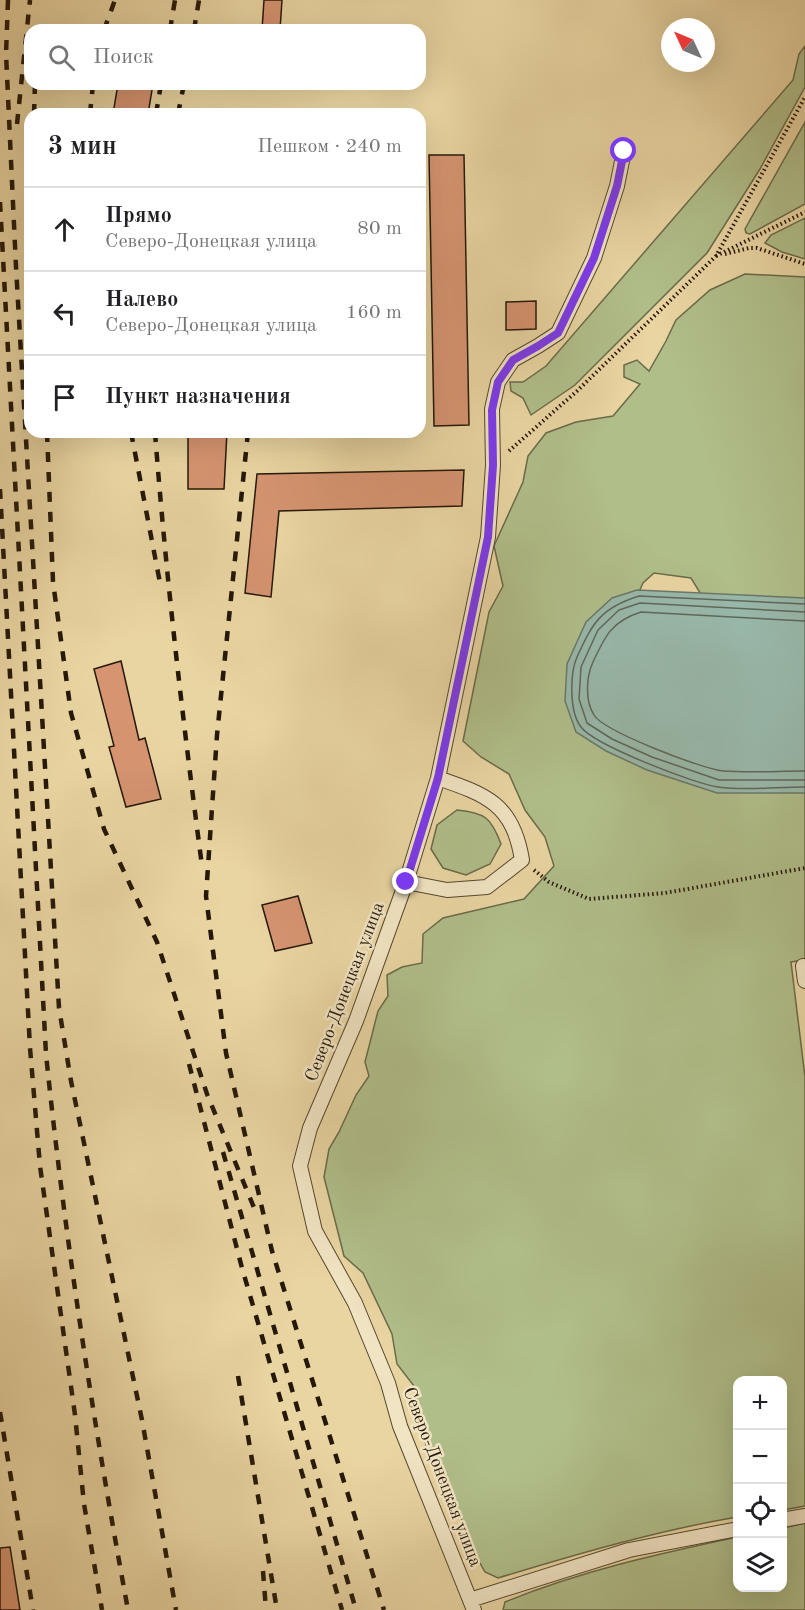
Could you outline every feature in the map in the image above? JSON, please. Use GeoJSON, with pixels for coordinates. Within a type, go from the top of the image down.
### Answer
{"type":"FeatureCollection","features":[{"type":"Feature","properties":{"kind":"lane","name":"Северо-Донецкая улица"},"geometry":{"type":"LineString","coordinates":[[472,1605],[400,1426],[388,1383],[355,1303],[315,1231],[300,1166],[310,1128],[356,1021],[406,882],[438,778],[488,537],[493,465],[492,410],[498,382],[513,360],[558,333],[594,258],[617,186],[624,151]]}},
{"type":"Feature","properties":{"kind":"lane"},"geometry":{"type":"LineString","coordinates":[[406,882],[447,890],[487,887],[522,860],[519,838],[504,811],[478,792],[438,778]]}},
{"type":"Feature","properties":{"kind":"lane"},"geometry":{"type":"LineString","coordinates":[[803,966],[805,981]]}},
{"type":"Feature","properties":{"kind":"lane"},"geometry":{"type":"LineString","coordinates":[[787,1519],[805,1516]]}},
{"type":"Feature","properties":{"kind":"lane"},"geometry":{"type":"LineString","coordinates":[[472,1605],[629,1550],[733,1530]]}},
{"type":"Feature","properties":{"kind":"path"},"geometry":{"type":"LineString","coordinates":[[493,465],[577,391],[716,256],[805,97]]}},
{"type":"Feature","properties":{"kind":"path"},"geometry":{"type":"LineString","coordinates":[[716,256],[805,212]]}},
{"type":"Feature","properties":{"kind":"path"},"geometry":{"type":"LineString","coordinates":[[716,256],[757,248],[805,264]]}},
{"type":"Feature","properties":{"kind":"path"},"geometry":{"type":"LineString","coordinates":[[522,860],[549,882],[589,898],[665,893],[805,868]]}},
{"type":"Feature","properties":{"kind":"green space"},"geometry":{"type":"Polygon","coordinates":[[[805,46],[805,87],[760,169],[707,253],[575,385],[531,415],[523,398],[511,391],[510,382],[523,382],[546,366],[793,80],[799,54],[805,46]]]}},
{"type":"Feature","properties":{"kind":"green space"},"geometry":{"type":"Polygon","coordinates":[[[805,122],[805,204],[750,234],[746,233],[745,229],[805,122]]]}},
{"type":"Feature","properties":{"kind":"green space"},"geometry":{"type":"Polygon","coordinates":[[[805,218],[805,259],[782,252],[765,243],[771,235],[805,218]]]}},
{"type":"Feature","properties":{"kind":"green space"},"geometry":{"type":"Polygon","coordinates":[[[745,274],[805,277],[805,611],[702,596],[691,578],[654,573],[643,583],[635,601],[805,786],[805,960],[791,962],[805,1077],[805,1506],[787,1509],[787,1376],[733,1376],[733,1518],[647,1536],[498,1578],[485,1572],[472,1549],[462,1520],[428,1455],[414,1386],[397,1364],[392,1334],[363,1273],[344,1256],[324,1177],[329,1149],[356,1095],[369,1076],[365,1062],[378,1011],[388,996],[387,975],[402,967],[422,963],[423,934],[443,918],[524,899],[554,866],[545,837],[525,810],[509,774],[481,757],[463,741],[489,612],[503,586],[494,546],[523,482],[528,456],[546,433],[576,422],[613,416],[640,384],[624,377],[624,365],[637,360],[649,371],[676,320],[710,290],[745,274]]]}},
{"type":"Feature","properties":{"kind":"green space"},"geometry":{"type":"Polygon","coordinates":[[[457,810],[486,818],[494,828],[501,844],[490,864],[466,875],[443,868],[431,849],[437,825],[457,810]]]}},
{"type":"Feature","properties":{"kind":"green space"},"geometry":{"type":"Polygon","coordinates":[[[805,1523],[805,1610],[503,1610],[505,1602],[562,1581],[649,1557],[733,1538],[733,1592],[787,1592],[787,1527],[805,1523]]]}},
{"type":"Feature","properties":{"kind":"water"},"geometry":{"type":"Polygon","coordinates":[[[637,590],[805,598],[805,793],[717,793],[647,770],[606,751],[576,732],[565,701],[567,664],[586,622],[612,598],[637,590]]]}},
{"type":"Feature","properties":{"kind":"building"},"geometry":{"type":"Polygon","coordinates":[[[264,0],[282,0],[280,24],[262,24],[264,0]]]}},
{"type":"Feature","properties":{"kind":"building"},"geometry":{"type":"Polygon","coordinates":[[[117,90],[152,90],[149,108],[114,108],[117,90]]]}},
{"type":"Feature","properties":{"kind":"building"},"geometry":{"type":"Polygon","coordinates":[[[429,155],[464,155],[469,425],[434,426],[429,155]]]}},
{"type":"Feature","properties":{"kind":"building"},"geometry":{"type":"Polygon","coordinates":[[[536,301],[536,329],[506,330],[506,302],[536,301]]]}},
{"type":"Feature","properties":{"kind":"building"},"geometry":{"type":"Polygon","coordinates":[[[188,438],[227,438],[224,489],[188,489],[188,438]]]}},
{"type":"Feature","properties":{"kind":"building"},"geometry":{"type":"Polygon","coordinates":[[[464,470],[462,506],[279,511],[271,597],[245,593],[257,474],[464,470]]]}},
{"type":"Feature","properties":{"kind":"building"},"geometry":{"type":"Polygon","coordinates":[[[121,661],[139,740],[145,738],[161,799],[126,807],[109,747],[114,746],[94,669],[121,661]]]}},
{"type":"Feature","properties":{"kind":"building"},"geometry":{"type":"Polygon","coordinates":[[[298,896],[312,943],[275,951],[262,905],[298,896]]]}},
{"type":"Feature","properties":{"kind":"building"},"geometry":{"type":"Polygon","coordinates":[[[10,1547],[20,1610],[0,1610],[0,1548],[10,1547]]]}},
{"type":"Feature","properties":{"kind":"railway"},"geometry":{"type":"LineString","coordinates":[[8,0],[6,54],[24,405]]}},
{"type":"Feature","properties":{"kind":"railway"},"geometry":{"type":"LineString","coordinates":[[27,24],[30,0]]}},
{"type":"Feature","properties":{"kind":"railway"},"geometry":{"type":"LineString","coordinates":[[106,24],[115,0]]}},
{"type":"Feature","properties":{"kind":"railway"},"geometry":{"type":"LineString","coordinates":[[171,24],[175,0]]}},
{"type":"Feature","properties":{"kind":"railway"},"geometry":{"type":"LineString","coordinates":[[195,24],[199,0]]}},
{"type":"Feature","properties":{"kind":"railway"},"geometry":{"type":"LineString","coordinates":[[17,124],[24,57]]}},
{"type":"Feature","properties":{"kind":"railway"},"geometry":{"type":"LineString","coordinates":[[34,108],[35,90]]}},
{"type":"Feature","properties":{"kind":"railway"},"geometry":{"type":"LineString","coordinates":[[91,108],[92,90]]}},
{"type":"Feature","properties":{"kind":"railway"},"geometry":{"type":"LineString","coordinates":[[157,108],[160,90]]}},
{"type":"Feature","properties":{"kind":"railway"},"geometry":{"type":"LineString","coordinates":[[179,108],[183,90]]}},
{"type":"Feature","properties":{"kind":"railway"},"geometry":{"type":"LineString","coordinates":[[0,202],[46,1054],[81,1333],[128,1610]]}},
{"type":"Feature","properties":{"kind":"railway"},"geometry":{"type":"LineString","coordinates":[[26,438],[59,1008],[71,1081],[142,1420],[176,1610]]}},
{"type":"Feature","properties":{"kind":"railway"},"geometry":{"type":"LineString","coordinates":[[47,438],[53,582],[71,713],[104,829],[157,942],[207,1094],[257,1215]]}},
{"type":"Feature","properties":{"kind":"railway"},"geometry":{"type":"LineString","coordinates":[[132,438],[161,588]]}},
{"type":"Feature","properties":{"kind":"railway"},"geometry":{"type":"LineString","coordinates":[[155,438],[175,649],[202,866]]}},
{"type":"Feature","properties":{"kind":"railway"},"geometry":{"type":"LineString","coordinates":[[247,438],[217,735],[206,896],[226,1053],[272,1251],[384,1610]]}},
{"type":"Feature","properties":{"kind":"railway"},"geometry":{"type":"LineString","coordinates":[[0,489],[30,1048],[40,1166],[75,1415],[84,1504],[102,1610]]}},
{"type":"Feature","properties":{"kind":"railway"},"geometry":{"type":"LineString","coordinates":[[189,1064],[242,1268],[342,1610]]}},
{"type":"Feature","properties":{"kind":"railway"},"geometry":{"type":"LineString","coordinates":[[223,1152],[356,1610]]}},
{"type":"Feature","properties":{"kind":"railway"},"geometry":{"type":"LineString","coordinates":[[238,1376],[277,1610]]}},
{"type":"Feature","properties":{"kind":"railway"},"geometry":{"type":"LineString","coordinates":[[0,1412],[33,1610]]}},
{"type":"Feature","properties":{"kind":"railway"},"geometry":{"type":"LineString","coordinates":[[263,1571],[266,1610]]}},
{"type":"Feature","properties":{"kind":"route"},"geometry":{"type":"LineString","coordinates":[[406,882],[438,778],[488,537],[493,465],[492,410],[498,382],[513,360],[558,333],[594,258],[617,186],[624,151]]}}]}
